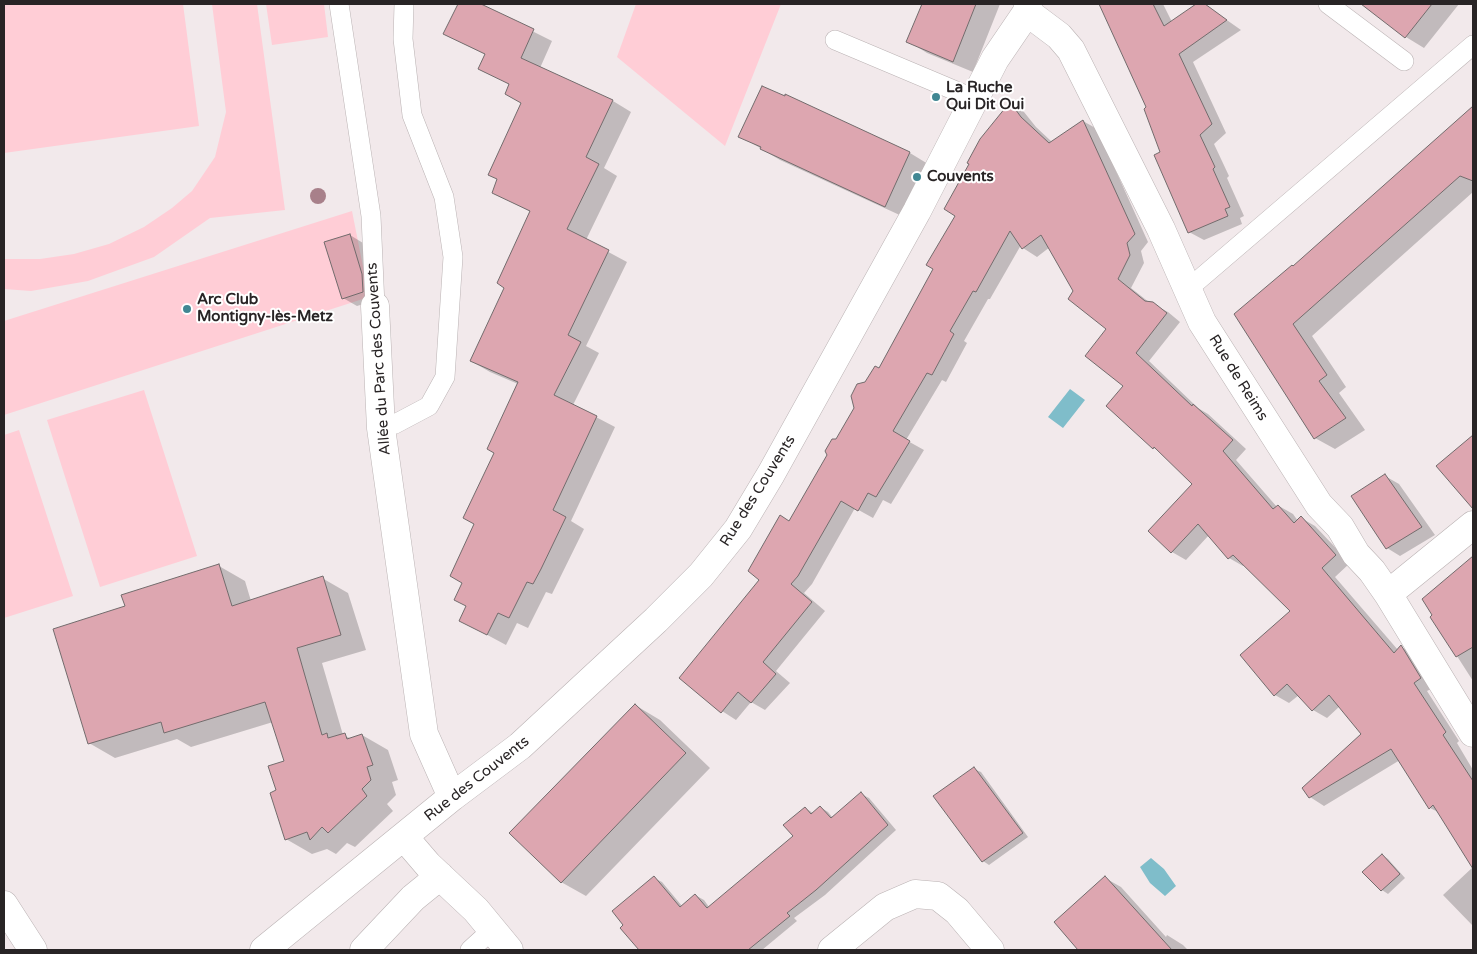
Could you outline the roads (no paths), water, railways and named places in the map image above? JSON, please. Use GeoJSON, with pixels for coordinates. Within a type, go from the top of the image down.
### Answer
{"type":"FeatureCollection","features":[{"type":"Feature","properties":{"kind":"street","name":"Rue des Couvents"},"geometry":{"type":"LineString","coordinates":[[264,950],[452,797],[520,746],[618,656],[701,575],[738,529],[771,474],[917,211],[995,59],[1027,8]]}},
{"type":"Feature","properties":{"kind":"street","name":"Rue de Reims"},"geometry":{"type":"LineString","coordinates":[[1027,8],[1059,36],[1071,50],[1161,230],[1202,322],[1319,504],[1340,527],[1356,554],[1372,571],[1388,594],[1473,733]]}},
{"type":"Feature","properties":{"kind":"street","name":"Allée du Parc des Couvents"},"geometry":{"type":"LineString","coordinates":[[376,306],[381,428],[424,734],[452,797]]}},
{"type":"Feature","properties":{"kind":"street"},"geometry":{"type":"LineString","coordinates":[[1388,594],[1473,525]]}},
{"type":"Feature","properties":{"kind":"street"},"geometry":{"type":"LineString","coordinates":[[404,837],[501,940]]}},
{"type":"Feature","properties":{"kind":"street"},"geometry":{"type":"LineString","coordinates":[[364,950],[413,898],[440,876]]}},
{"type":"Feature","properties":{"kind":"street"},"geometry":{"type":"LineString","coordinates":[[832,950],[885,907],[915,894],[938,896],[957,910],[990,950]]}},
{"type":"Feature","properties":{"kind":"street"},"geometry":{"type":"LineString","coordinates":[[4,905],[33,950]]}},
{"type":"Feature","properties":{"kind":"lane","name":"Allée du Parc des Couvents"},"geometry":{"type":"LineString","coordinates":[[338,4],[371,216],[376,306]]}},
{"type":"Feature","properties":{"kind":"lane"},"geometry":{"type":"LineString","coordinates":[[381,428],[395,424],[429,406],[445,377],[453,257],[444,197],[412,115],[403,38],[404,4]]}},
{"type":"Feature","properties":{"kind":"lane"},"geometry":{"type":"LineString","coordinates":[[1328,4],[1404,60]]}},
{"type":"Feature","properties":{"kind":"lane"},"geometry":{"type":"LineString","coordinates":[[835,40],[975,99]]}},
{"type":"Feature","properties":{"kind":"lane"},"geometry":{"type":"LineString","coordinates":[[1188,289],[1473,45]]}},
{"type":"Feature","properties":{"kind":"lane"},"geometry":{"type":"LineString","coordinates":[[470,950],[501,940]]}},
{"type":"Feature","properties":{"kind":"water"},"geometry":{"type":"Polygon","coordinates":[[[1070,389],[1085,400],[1063,428],[1048,417],[1070,389]]]}},
{"type":"Feature","properties":{"kind":"water"},"geometry":{"type":"Polygon","coordinates":[[[1151,858],[1164,869],[1176,886],[1165,896],[1150,883],[1140,867],[1151,858]]]}},
{"type":"Feature","properties":{"kind":"place","name":"La Ruche Qui Dit Oui"},"geometry":{"type":"Point","coordinates":[936,97]}},
{"type":"Feature","properties":{"kind":"place","name":"Couvents"},"geometry":{"type":"Point","coordinates":[917,177]}},
{"type":"Feature","properties":{"kind":"place","name":"Arc Club Montigny-lès-Metz"},"geometry":{"type":"Point","coordinates":[187,309]}}]}
